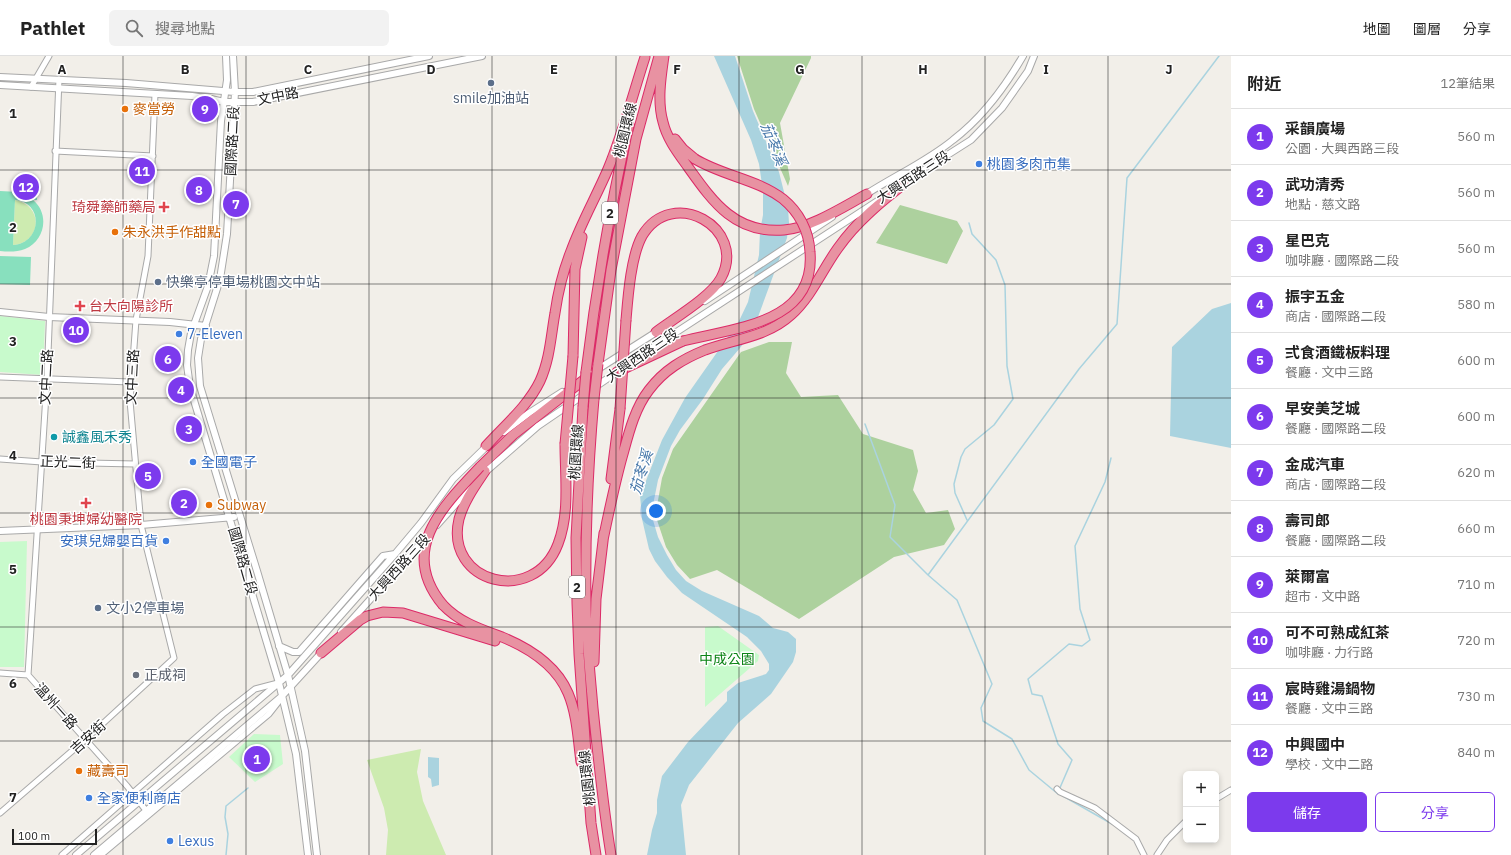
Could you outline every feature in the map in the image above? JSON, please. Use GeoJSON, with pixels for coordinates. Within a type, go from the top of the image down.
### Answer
{"type":"FeatureCollection","features":[{"type":"Feature","properties":{"kind":"highway","name":"桃園環線"},"geometry":{"type":"LineString","coordinates":[[611,855],[594,718],[588,653],[586,596],[586,529],[594,399],[592,370],[594,310],[603,253],[626,138],[645,56]]}},
{"type":"Feature","properties":{"kind":"highway"},"geometry":{"type":"LineString","coordinates":[[486,446],[528,400],[540,381],[548,358],[559,288],[565,268],[580,227],[615,150],[645,56]]}},
{"type":"Feature","properties":{"kind":"highway","name":"桃園環線"},"geometry":{"type":"LineString","coordinates":[[596,855],[585,767],[579,654],[576,538],[583,407],[592,370],[636,139],[659,56]]}},
{"type":"Feature","properties":{"kind":"highway"},"geometry":{"type":"LineString","coordinates":[[664,56],[660,98],[662,122],[672,145],[701,186],[718,206],[735,219],[749,226],[765,230],[785,230],[815,221],[867,194]]}},
{"type":"Feature","properties":{"kind":"highway"},"geometry":{"type":"LineString","coordinates":[[616,372],[683,340],[750,325],[775,316],[791,303],[803,287],[810,269],[811,258],[805,228],[800,218],[789,205],[771,191],[714,169],[695,159],[683,149],[673,135],[664,116],[660,98]]}},
{"type":"Feature","properties":{"kind":"highway"},"geometry":{"type":"LineString","coordinates":[[603,540],[613,490],[636,414],[648,391],[672,367],[696,354],[759,334],[784,321],[806,298],[837,248],[856,224],[908,181]]}},
{"type":"Feature","properties":{"kind":"highway"},"geometry":{"type":"LineString","coordinates":[[483,469],[459,519],[458,530],[461,552],[474,569],[485,576],[504,581],[522,580],[532,575],[547,562],[558,545],[561,535],[565,505],[565,444],[572,356],[575,269],[580,243],[597,192]]}},
{"type":"Feature","properties":{"kind":"highway"},"geometry":{"type":"LineString","coordinates":[[594,718],[594,625],[603,540],[620,409],[626,320],[635,257],[642,237],[658,220],[671,214],[688,213],[701,217],[714,226],[723,240],[726,255],[725,269],[718,282],[708,293],[656,332]]}},
{"type":"Feature","properties":{"kind":"highway"},"geometry":{"type":"LineString","coordinates":[[585,767],[568,694],[562,682],[534,653],[515,642],[461,620],[443,605],[437,598],[427,580],[424,561],[425,545],[429,533],[440,512],[457,492],[483,469],[514,435],[592,370]]}},
{"type":"Feature","properties":{"kind":"highway"},"geometry":{"type":"LineString","coordinates":[[321,653],[360,620],[376,613],[392,612],[414,616],[505,643],[542,660]]}},
{"type":"Feature","properties":{"kind":"street"},"geometry":{"type":"LineString","coordinates":[[31,87],[49,56]]}},
{"type":"Feature","properties":{"kind":"street","name":"國際路二段"},"geometry":{"type":"LineString","coordinates":[[226,56],[226,92],[221,121],[214,256],[208,286],[188,350],[187,366],[190,387],[279,682],[296,754],[308,855]]}},
{"type":"Feature","properties":{"kind":"street","name":"國際路二段"},"geometry":{"type":"LineString","coordinates":[[233,56],[235,92],[230,195],[224,258],[216,295],[201,339],[198,358],[200,386],[211,418],[288,676],[305,752],[317,854]]}},
{"type":"Feature","properties":{"kind":"street"},"geometry":{"type":"LineString","coordinates":[[426,56],[427,67]]}},
{"type":"Feature","properties":{"kind":"street","name":"文中路"},"geometry":{"type":"LineString","coordinates":[[0,77],[126,83],[226,92],[253,92],[426,56]]}},
{"type":"Feature","properties":{"kind":"street","name":"文中路"},"geometry":{"type":"LineString","coordinates":[[0,85],[192,96],[234,103],[253,102],[482,56]]}},
{"type":"Feature","properties":{"kind":"street","name":"大興西路三段"},"geometry":{"type":"LineString","coordinates":[[76,855],[279,682],[288,676],[395,554],[421,523],[453,480],[486,446],[529,413],[592,370],[656,332],[743,277],[867,194],[937,152],[967,129],[990,104],[1023,56]]}},
{"type":"Feature","properties":{"kind":"street","name":"大興西路三段"},"geometry":{"type":"LineString","coordinates":[[101,855],[290,688],[483,469],[538,426],[616,372],[971,140],[1002,108],[1028,71],[1034,56]]}},
{"type":"Feature","properties":{"kind":"street","name":"文中二路"},"geometry":{"type":"LineString","coordinates":[[28,674],[36,530],[47,379],[59,79]]}},
{"type":"Feature","properties":{"kind":"street","name":"文中三路"},"geometry":{"type":"LineString","coordinates":[[154,94],[153,156],[148,256],[136,320],[130,382],[130,401],[141,525],[174,658]]}},
{"type":"Feature","properties":{"kind":"street"},"geometry":{"type":"LineString","coordinates":[[55,151],[153,156]]}},
{"type":"Feature","properties":{"kind":"street"},"geometry":{"type":"LineString","coordinates":[[0,312],[49,317],[136,320],[206,326]]}},
{"type":"Feature","properties":{"kind":"street"},"geometry":{"type":"LineString","coordinates":[[0,377],[130,382]]}},
{"type":"Feature","properties":{"kind":"street","name":"正光二街"},"geometry":{"type":"LineString","coordinates":[[0,459],[42,462],[135,464]]}},
{"type":"Feature","properties":{"kind":"street"},"geometry":{"type":"LineString","coordinates":[[0,531],[141,525],[240,516]]}},
{"type":"Feature","properties":{"kind":"street"},"geometry":{"type":"LineString","coordinates":[[279,646],[293,652],[299,652],[383,556],[395,554]]}},
{"type":"Feature","properties":{"kind":"street","name":"吉安街"},"geometry":{"type":"LineString","coordinates":[[0,813],[86,739],[174,658]]}},
{"type":"Feature","properties":{"kind":"street","name":"溫州一路"},"geometry":{"type":"LineString","coordinates":[[0,673],[28,674],[148,812]]}},
{"type":"Feature","properties":{"kind":"street","name":"大興西路三段"},"geometry":{"type":"LineString","coordinates":[[62,855],[223,714],[255,689],[279,682]]}},
{"type":"Feature","properties":{"kind":"street"},"geometry":{"type":"LineString","coordinates":[[1059,790],[1095,808],[1134,838],[1144,855]]}},
{"type":"Feature","properties":{"kind":"street"},"geometry":{"type":"LineString","coordinates":[[1219,797],[1231,790]]}},
{"type":"Feature","properties":{"kind":"street","name":"大興西路三段"},"geometry":{"type":"LineString","coordinates":[[94,855],[148,812]]}},
{"type":"Feature","properties":{"kind":"street"},"geometry":{"type":"LineString","coordinates":[[1157,855],[1167,840],[1183,824]]}},
{"type":"Feature","properties":{"kind":"street"},"geometry":{"type":"LineString","coordinates":[[308,855],[317,854]]}},
{"type":"Feature","properties":{"kind":"green space"},"geometry":{"type":"Polygon","coordinates":[[[737,56],[811,56],[780,123],[790,179],[788,186],[754,109],[737,56]]]}},
{"type":"Feature","properties":{"kind":"green space"},"geometry":{"type":"Polygon","coordinates":[[[0,191],[37,193],[37,200],[33,200],[42,212],[43,227],[41,234],[32,245],[25,249],[13,252],[0,251],[0,191]],[[15,200],[13,245],[23,243],[30,237],[34,230],[36,222],[35,215],[31,208],[24,202],[15,200]]]}},
{"type":"Feature","properties":{"kind":"green space"},"geometry":{"type":"Polygon","coordinates":[[[15,200],[24,203],[31,209],[35,216],[36,224],[30,238],[23,243],[13,245],[15,200]]]}},
{"type":"Feature","properties":{"kind":"green space"},"geometry":{"type":"Polygon","coordinates":[[[900,205],[957,221],[963,231],[947,264],[876,243],[900,205]]]}},
{"type":"Feature","properties":{"kind":"green space"},"geometry":{"type":"Polygon","coordinates":[[[0,256],[31,257],[30,285],[0,284],[0,256]]]}},
{"type":"Feature","properties":{"kind":"green space"},"geometry":{"type":"Polygon","coordinates":[[[0,316],[45,321],[43,375],[0,372],[0,316]]]}},
{"type":"Feature","properties":{"kind":"green space"},"geometry":{"type":"Polygon","coordinates":[[[769,342],[792,342],[786,373],[801,397],[838,395],[863,434],[913,450],[918,471],[913,490],[926,513],[948,510],[955,529],[944,545],[894,557],[799,619],[717,570],[690,579],[677,565],[666,547],[657,520],[657,506],[662,478],[673,449],[741,352],[769,342]]]}},
{"type":"Feature","properties":{"kind":"green space"},"geometry":{"type":"Polygon","coordinates":[[[27,541],[24,667],[0,667],[0,542],[27,541]]]}},
{"type":"Feature","properties":{"kind":"green space","name":"中成公園"},"geometry":{"type":"Polygon","coordinates":[[[718,626],[759,655],[758,661],[705,707],[705,627],[718,626]]]}},
{"type":"Feature","properties":{"kind":"green space"},"geometry":{"type":"Polygon","coordinates":[[[254,734],[280,735],[283,764],[255,782],[229,757],[254,734]]]}},
{"type":"Feature","properties":{"kind":"green space"},"geometry":{"type":"Polygon","coordinates":[[[421,749],[417,772],[423,801],[446,855],[386,855],[388,830],[384,808],[367,760],[421,749]]]}},
{"type":"Feature","properties":{"kind":"water"},"geometry":{"type":"Polygon","coordinates":[[[714,56],[735,56],[753,111],[779,172],[788,208],[789,223],[787,238],[758,317],[749,336],[722,369],[703,399],[680,430],[671,446],[658,480],[653,505],[653,520],[658,537],[667,555],[676,570],[686,581],[702,591],[759,616],[773,628],[788,632],[796,639],[796,652],[793,662],[771,694],[738,723],[689,785],[681,805],[686,855],[647,855],[657,813],[657,800],[662,776],[688,742],[727,701],[727,692],[738,683],[766,674],[769,670],[769,664],[761,651],[747,637],[682,593],[667,577],[655,561],[649,549],[642,519],[640,496],[662,440],[685,398],[739,321],[748,302],[759,255],[760,231],[763,215],[763,191],[759,164],[751,140],[714,56]]]}},
{"type":"Feature","properties":{"kind":"water"},"geometry":{"type":"Polygon","coordinates":[[[1231,303],[1231,448],[1170,436],[1172,347],[1212,309],[1231,303]]]}},
{"type":"Feature","properties":{"kind":"water"},"geometry":{"type":"Polygon","coordinates":[[[428,757],[439,758],[439,785],[432,787],[431,779],[428,777],[428,757]]]}},
{"type":"Feature","properties":{"kind":"waterway"},"geometry":{"type":"LineString","coordinates":[[1058,794],[1029,770],[1012,739],[983,721],[981,708],[992,684],[957,600],[928,575],[1079,369],[1117,324],[1127,178],[1219,56]]}},
{"type":"Feature","properties":{"kind":"waterway"},"geometry":{"type":"LineString","coordinates":[[967,520],[955,493],[954,484],[961,457],[965,449],[994,425],[1013,399],[1007,366],[1005,285],[996,260],[972,234],[969,223]]}},
{"type":"Feature","properties":{"kind":"waterway"},"geometry":{"type":"LineString","coordinates":[[865,424],[895,505],[890,537],[928,575]]}},
{"type":"Feature","properties":{"kind":"waterway"},"geometry":{"type":"LineString","coordinates":[[1059,790],[1072,760],[1058,744],[1042,696],[1032,694],[1028,679],[1069,644],[1082,646],[1090,640],[1080,609],[1075,546],[1105,482],[1111,458]]}},
{"type":"Feature","properties":{"kind":"waterway"},"geometry":{"type":"LineString","coordinates":[[226,855],[228,834],[225,817],[226,806],[248,788]]}},
{"type":"Feature","properties":{"kind":"waterway"},"geometry":{"type":"LineString","coordinates":[[1063,796],[1112,824]]}},
{"type":"Feature","properties":{"kind":"place","name":"smile加油站"},"geometry":{"type":"Point","coordinates":[491,83]}},
{"type":"Feature","properties":{"kind":"place","name":"麥當勞"},"geometry":{"type":"Point","coordinates":[125,109]}},
{"type":"Feature","properties":{"kind":"place","name":"萊爾富"},"geometry":{"type":"Point","coordinates":[205,109]}},
{"type":"Feature","properties":{"kind":"place","name":"桃園多肉市集"},"geometry":{"type":"Point","coordinates":[979,164]}},
{"type":"Feature","properties":{"kind":"place","name":"宸時雞湯鍋物"},"geometry":{"type":"Point","coordinates":[142,171]}},
{"type":"Feature","properties":{"kind":"place","name":"中興國中"},"geometry":{"type":"Point","coordinates":[26,187]}},
{"type":"Feature","properties":{"kind":"place","name":"壽司郎"},"geometry":{"type":"Point","coordinates":[199,190]}},
{"type":"Feature","properties":{"kind":"place","name":"金成汽車"},"geometry":{"type":"Point","coordinates":[236,204]}},
{"type":"Feature","properties":{"kind":"place","name":"琦舜藥師藥局"},"geometry":{"type":"Point","coordinates":[164,207]}},
{"type":"Feature","properties":{"kind":"place","name":"朱永洪手作甜點"},"geometry":{"type":"Point","coordinates":[115,232]}},
{"type":"Feature","properties":{"kind":"place","name":"快樂亭停車場桃園文中站"},"geometry":{"type":"Point","coordinates":[158,282]}},
{"type":"Feature","properties":{"kind":"place","name":"台大向陽診所"},"geometry":{"type":"Point","coordinates":[80,306]}},
{"type":"Feature","properties":{"kind":"place","name":"可不可熟成紅茶"},"geometry":{"type":"Point","coordinates":[76,330]}},
{"type":"Feature","properties":{"kind":"place","name":"7-Eleven"},"geometry":{"type":"Point","coordinates":[179,334]}},
{"type":"Feature","properties":{"kind":"place","name":"早安美芝城"},"geometry":{"type":"Point","coordinates":[168,359]}},
{"type":"Feature","properties":{"kind":"place","name":"振宇五金"},"geometry":{"type":"Point","coordinates":[181,390]}},
{"type":"Feature","properties":{"kind":"place","name":"星巴克"},"geometry":{"type":"Point","coordinates":[189,429]}},
{"type":"Feature","properties":{"kind":"place","name":"誠鑫風禾秀"},"geometry":{"type":"Point","coordinates":[54,437]}},
{"type":"Feature","properties":{"kind":"place","name":"全國電子"},"geometry":{"type":"Point","coordinates":[193,462]}},
{"type":"Feature","properties":{"kind":"place","name":"弍食酒鐵板料理"},"geometry":{"type":"Point","coordinates":[148,476]}},
{"type":"Feature","properties":{"kind":"place","name":"桃園秉坤婦幼醫院"},"geometry":{"type":"Point","coordinates":[86,503]}},
{"type":"Feature","properties":{"kind":"place","name":"武功清秀"},"geometry":{"type":"Point","coordinates":[184,503]}},
{"type":"Feature","properties":{"kind":"place","name":"Subway"},"geometry":{"type":"Point","coordinates":[209,505]}},
{"type":"Feature","properties":{"kind":"place","name":"安琪兒婦嬰百貨"},"geometry":{"type":"Point","coordinates":[166,541]}},
{"type":"Feature","properties":{"kind":"place","name":"文小2停車場"},"geometry":{"type":"Point","coordinates":[98,608]}},
{"type":"Feature","properties":{"kind":"place","name":"正成祠"},"geometry":{"type":"Point","coordinates":[136,675]}},
{"type":"Feature","properties":{"kind":"place","name":"采韻廣場"},"geometry":{"type":"Point","coordinates":[257,759]}},
{"type":"Feature","properties":{"kind":"place","name":"藏壽司"},"geometry":{"type":"Point","coordinates":[79,771]}},
{"type":"Feature","properties":{"kind":"place","name":"全家便利商店"},"geometry":{"type":"Point","coordinates":[89,798]}},
{"type":"Feature","properties":{"kind":"place","name":"Lexus"},"geometry":{"type":"Point","coordinates":[170,841]}},
{"type":"Feature","properties":{"kind":"water label","name":"茄苳溪"},"geometry":{"type":"Point","coordinates":[774,144]}},
{"type":"Feature","properties":{"kind":"water label","name":"茄苳溪"},"geometry":{"type":"Point","coordinates":[641,472]}}]}
